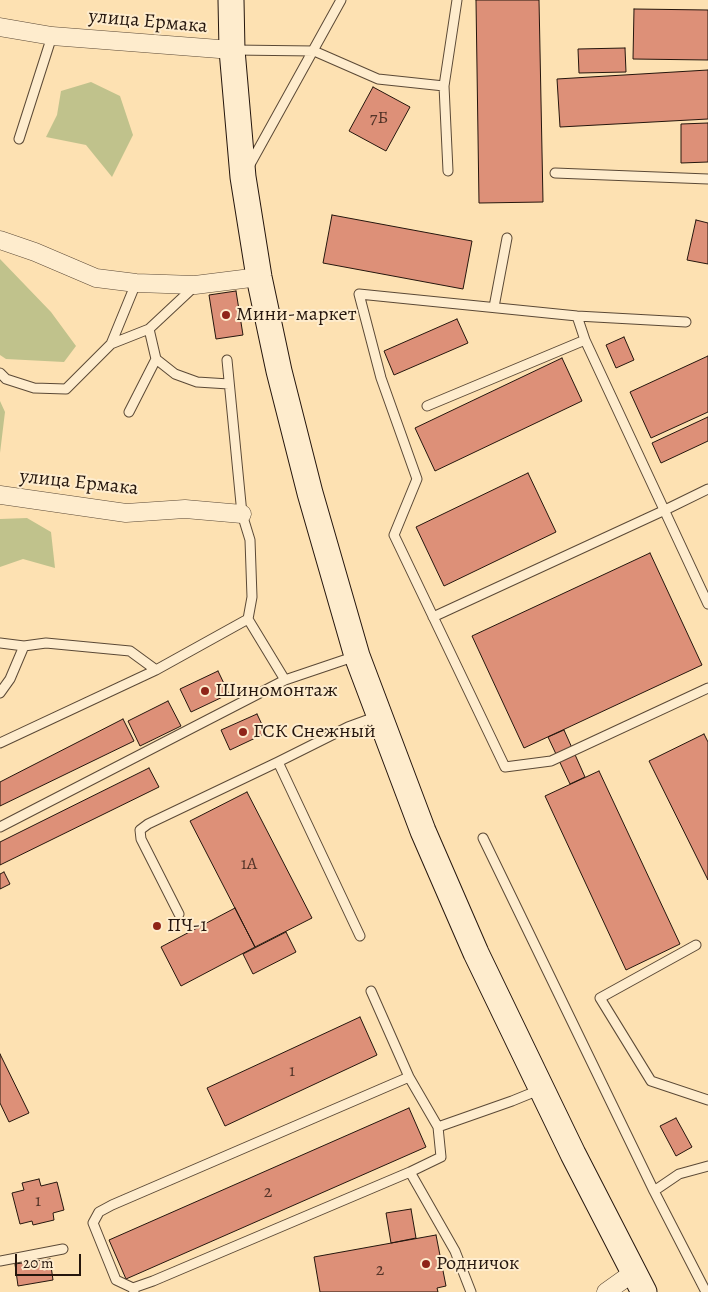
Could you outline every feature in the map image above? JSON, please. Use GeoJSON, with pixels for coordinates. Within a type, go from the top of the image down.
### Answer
{"type":"FeatureCollection","features":[{"type":"Feature","properties":{"kind":"street"},"geometry":{"type":"LineString","coordinates":[[231,0],[232,50],[244,177],[260,277],[279,371],[310,493],[357,656],[423,831],[464,927],[541,1089],[639,1282],[606,1292]]}},
{"type":"Feature","properties":{"kind":"street","name":"улица Ермака"},"geometry":{"type":"LineString","coordinates":[[0,27],[52,36],[232,50]]}},
{"type":"Feature","properties":{"kind":"street"},"geometry":{"type":"LineString","coordinates":[[0,240],[35,252],[96,278],[136,283],[195,285],[260,277]]}},
{"type":"Feature","properties":{"kind":"street","name":"улица Ермака"},"geometry":{"type":"LineString","coordinates":[[0,495],[126,513],[185,509],[242,514]]}},
{"type":"Feature","properties":{"kind":"lane"},"geometry":{"type":"LineString","coordinates":[[244,177],[341,0]]}},
{"type":"Feature","properties":{"kind":"lane"},"geometry":{"type":"LineString","coordinates":[[448,171],[444,86],[457,0]]}},
{"type":"Feature","properties":{"kind":"lane"},"geometry":{"type":"LineString","coordinates":[[18,139],[52,36]]}},
{"type":"Feature","properties":{"kind":"lane"},"geometry":{"type":"LineString","coordinates":[[232,50],[314,51],[378,78],[444,86]]}},
{"type":"Feature","properties":{"kind":"lane"},"geometry":{"type":"LineString","coordinates":[[555,173],[708,179]]}},
{"type":"Feature","properties":{"kind":"lane"},"geometry":{"type":"LineString","coordinates":[[494,307],[506,238]]}},
{"type":"Feature","properties":{"kind":"lane"},"geometry":{"type":"LineString","coordinates":[[0,373],[6,380],[34,388],[66,389],[111,344],[136,283]]}},
{"type":"Feature","properties":{"kind":"lane"},"geometry":{"type":"LineString","coordinates":[[111,344],[149,329],[195,285]]}},
{"type":"Feature","properties":{"kind":"lane"},"geometry":{"type":"LineString","coordinates":[[686,322],[577,316],[359,294],[381,378],[417,479],[394,535],[505,767],[551,761],[708,688]]}},
{"type":"Feature","properties":{"kind":"lane"},"geometry":{"type":"LineString","coordinates":[[577,316],[585,340],[708,604]]}},
{"type":"Feature","properties":{"kind":"lane"},"geometry":{"type":"LineString","coordinates":[[149,329],[156,359],[175,374],[198,382],[229,384]]}},
{"type":"Feature","properties":{"kind":"lane"},"geometry":{"type":"LineString","coordinates":[[428,406],[585,340]]}},
{"type":"Feature","properties":{"kind":"lane"},"geometry":{"type":"LineString","coordinates":[[129,412],[156,359]]}},
{"type":"Feature","properties":{"kind":"lane"},"geometry":{"type":"LineString","coordinates":[[227,360],[242,514],[250,540],[252,597],[248,619],[286,680]]}},
{"type":"Feature","properties":{"kind":"lane"},"geometry":{"type":"LineString","coordinates":[[433,617],[665,510],[708,488]]}},
{"type":"Feature","properties":{"kind":"lane"},"geometry":{"type":"LineString","coordinates":[[0,743],[156,670],[248,619]]}},
{"type":"Feature","properties":{"kind":"lane"},"geometry":{"type":"LineString","coordinates":[[0,643],[24,646],[46,643],[130,651],[156,670]]}},
{"type":"Feature","properties":{"kind":"lane"},"geometry":{"type":"LineString","coordinates":[[0,693],[10,679],[24,646]]}},
{"type":"Feature","properties":{"kind":"lane"},"geometry":{"type":"LineString","coordinates":[[0,827],[286,680],[357,656]]}},
{"type":"Feature","properties":{"kind":"lane"},"geometry":{"type":"LineString","coordinates":[[179,914],[141,839],[140,830],[148,824],[348,727],[379,715]]}},
{"type":"Feature","properties":{"kind":"lane"},"geometry":{"type":"LineString","coordinates":[[278,762],[360,936]]}},
{"type":"Feature","properties":{"kind":"lane"},"geometry":{"type":"LineString","coordinates":[[483,838],[654,1190],[706,1292]]}},
{"type":"Feature","properties":{"kind":"lane"},"geometry":{"type":"LineString","coordinates":[[696,946],[600,998],[651,1081],[708,1100]]}},
{"type":"Feature","properties":{"kind":"lane"},"geometry":{"type":"LineString","coordinates":[[372,991],[409,1076],[438,1127],[441,1157],[133,1290],[116,1280],[93,1224],[99,1212],[409,1076]]}},
{"type":"Feature","properties":{"kind":"lane"},"geometry":{"type":"LineString","coordinates":[[438,1127],[541,1089]]}},
{"type":"Feature","properties":{"kind":"lane"},"geometry":{"type":"LineString","coordinates":[[654,1190],[679,1174],[708,1166]]}},
{"type":"Feature","properties":{"kind":"lane"},"geometry":{"type":"LineString","coordinates":[[410,1172],[455,1251],[471,1292]]}},
{"type":"Feature","properties":{"kind":"lane"},"geometry":{"type":"LineString","coordinates":[[0,1261],[63,1248]]}},
{"type":"Feature","properties":{"kind":"green space"},"geometry":{"type":"Polygon","coordinates":[[[91,82],[120,96],[133,135],[112,177],[86,145],[46,137],[57,115],[61,91],[91,82]]]}},
{"type":"Feature","properties":{"kind":"green space"},"geometry":{"type":"Polygon","coordinates":[[[0,259],[51,312],[76,346],[64,362],[6,359],[0,355],[0,259]]]}},
{"type":"Feature","properties":{"kind":"green space"},"geometry":{"type":"Polygon","coordinates":[[[0,401],[5,412],[0,453],[0,401]]]}},
{"type":"Feature","properties":{"kind":"green space"},"geometry":{"type":"Polygon","coordinates":[[[27,518],[51,532],[55,568],[23,559],[0,567],[0,519],[27,518]]]}},
{"type":"Feature","properties":{"kind":"building"},"geometry":{"type":"Polygon","coordinates":[[[476,0],[539,0],[543,202],[479,203],[476,0]]]}},
{"type":"Feature","properties":{"kind":"building"},"geometry":{"type":"Polygon","coordinates":[[[634,9],[708,10],[708,60],[633,59],[634,9]]]}},
{"type":"Feature","properties":{"kind":"building"},"geometry":{"type":"Polygon","coordinates":[[[625,48],[626,72],[579,73],[578,49],[625,48]]]}},
{"type":"Feature","properties":{"kind":"building"},"geometry":{"type":"Polygon","coordinates":[[[708,70],[708,119],[560,127],[557,79],[708,70]]]}},
{"type":"Feature","properties":{"kind":"building"},"geometry":{"type":"Polygon","coordinates":[[[373,87],[410,107],[386,151],[349,131],[373,87]]]}},
{"type":"Feature","properties":{"kind":"building"},"geometry":{"type":"Polygon","coordinates":[[[708,123],[708,162],[681,163],[681,124],[708,123]]]}},
{"type":"Feature","properties":{"kind":"building"},"geometry":{"type":"Polygon","coordinates":[[[332,215],[472,241],[463,289],[323,263],[332,215]]]}},
{"type":"Feature","properties":{"kind":"building"},"geometry":{"type":"Polygon","coordinates":[[[696,220],[708,223],[708,264],[687,260],[696,220]]]}},
{"type":"Feature","properties":{"kind":"building","name":"Мини-маркет"},"geometry":{"type":"Polygon","coordinates":[[[236,291],[243,335],[216,339],[209,295],[236,291]]]}},
{"type":"Feature","properties":{"kind":"building"},"geometry":{"type":"Polygon","coordinates":[[[457,319],[468,343],[394,375],[384,351],[457,319]]]}},
{"type":"Feature","properties":{"kind":"building"},"geometry":{"type":"Polygon","coordinates":[[[624,337],[634,360],[616,368],[606,345],[624,337]]]}},
{"type":"Feature","properties":{"kind":"building"},"geometry":{"type":"Polygon","coordinates":[[[708,356],[708,412],[651,438],[630,392],[708,356]]]}},
{"type":"Feature","properties":{"kind":"building"},"geometry":{"type":"Polygon","coordinates":[[[562,358],[582,401],[435,471],[415,428],[562,358]]]}},
{"type":"Feature","properties":{"kind":"building"},"geometry":{"type":"Polygon","coordinates":[[[708,417],[708,441],[661,463],[652,443],[708,417]]]}},
{"type":"Feature","properties":{"kind":"building"},"geometry":{"type":"Polygon","coordinates":[[[528,473],[556,532],[444,586],[416,527],[528,473]]]}},
{"type":"Feature","properties":{"kind":"building"},"geometry":{"type":"Polygon","coordinates":[[[650,553],[702,665],[524,748],[472,636],[650,553]]]}},
{"type":"Feature","properties":{"kind":"building","name":"Шиномонтаж"},"geometry":{"type":"Polygon","coordinates":[[[218,671],[229,694],[191,712],[180,689],[218,671]]]}},
{"type":"Feature","properties":{"kind":"building"},"geometry":{"type":"Polygon","coordinates":[[[168,701],[181,726],[140,746],[128,721],[168,701]]]}},
{"type":"Feature","properties":{"kind":"building","name":"ГСК Снежный"},"geometry":{"type":"Polygon","coordinates":[[[257,714],[266,733],[230,750],[221,730],[257,714]]]}},
{"type":"Feature","properties":{"kind":"building"},"geometry":{"type":"Polygon","coordinates":[[[123,719],[134,741],[0,806],[0,782],[123,719]]]}},
{"type":"Feature","properties":{"kind":"building"},"geometry":{"type":"Polygon","coordinates":[[[564,730],[585,777],[570,784],[548,737],[564,730]]]}},
{"type":"Feature","properties":{"kind":"building"},"geometry":{"type":"Polygon","coordinates":[[[704,734],[708,742],[708,880],[649,761],[704,734]]]}},
{"type":"Feature","properties":{"kind":"building"},"geometry":{"type":"Polygon","coordinates":[[[149,768],[159,787],[0,865],[0,842],[149,768]]]}},
{"type":"Feature","properties":{"kind":"building"},"geometry":{"type":"Polygon","coordinates":[[[599,771],[680,944],[626,970],[545,796],[599,771]]]}},
{"type":"Feature","properties":{"kind":"building"},"geometry":{"type":"Polygon","coordinates":[[[247,792],[312,918],[255,947],[190,821],[247,792]]]}},
{"type":"Feature","properties":{"kind":"building"},"geometry":{"type":"Polygon","coordinates":[[[4,872],[10,884],[0,889],[0,874],[4,872]]]}},
{"type":"Feature","properties":{"kind":"building"},"geometry":{"type":"Polygon","coordinates":[[[235,908],[255,947],[181,986],[161,947],[235,908]]]}},
{"type":"Feature","properties":{"kind":"building"},"geometry":{"type":"Polygon","coordinates":[[[286,932],[296,952],[253,974],[243,954],[286,932]]]}},
{"type":"Feature","properties":{"kind":"building"},"geometry":{"type":"Polygon","coordinates":[[[360,1017],[377,1055],[225,1126],[207,1088],[360,1017]]]}},
{"type":"Feature","properties":{"kind":"building"},"geometry":{"type":"Polygon","coordinates":[[[0,1054],[29,1113],[9,1122],[0,1103],[0,1054]]]}},
{"type":"Feature","properties":{"kind":"building"},"geometry":{"type":"Polygon","coordinates":[[[409,1108],[426,1147],[126,1279],[109,1240],[409,1108]]]}},
{"type":"Feature","properties":{"kind":"building"},"geometry":{"type":"Polygon","coordinates":[[[676,1118],[692,1147],[676,1156],[660,1126],[676,1118]]]}},
{"type":"Feature","properties":{"kind":"building"},"geometry":{"type":"Polygon","coordinates":[[[39,1179],[41,1186],[57,1182],[64,1210],[53,1213],[54,1220],[33,1225],[32,1221],[20,1224],[12,1193],[24,1190],[22,1183],[39,1179]]]}},
{"type":"Feature","properties":{"kind":"building"},"geometry":{"type":"Polygon","coordinates":[[[411,1209],[416,1238],[391,1243],[386,1213],[411,1209]]]}},
{"type":"Feature","properties":{"kind":"building"},"geometry":{"type":"Polygon","coordinates":[[[436,1235],[446,1286],[437,1288],[438,1292],[320,1292],[314,1257],[436,1235]]]}},
{"type":"Feature","properties":{"kind":"building"},"geometry":{"type":"Polygon","coordinates":[[[50,1259],[53,1280],[18,1286],[15,1264],[50,1259]]]}},
{"type":"Feature","properties":{"kind":"place","name":"Мини-маркет"},"geometry":{"type":"Point","coordinates":[226,315]}},
{"type":"Feature","properties":{"kind":"place","name":"Шиномонтаж"},"geometry":{"type":"Point","coordinates":[205,691]}},
{"type":"Feature","properties":{"kind":"place","name":"ГСК Снежный"},"geometry":{"type":"Point","coordinates":[243,732]}},
{"type":"Feature","properties":{"kind":"place","name":"ПЧ-1"},"geometry":{"type":"Point","coordinates":[157,926]}},
{"type":"Feature","properties":{"kind":"place","name":"Родничок"},"geometry":{"type":"Point","coordinates":[426,1264]}}]}
